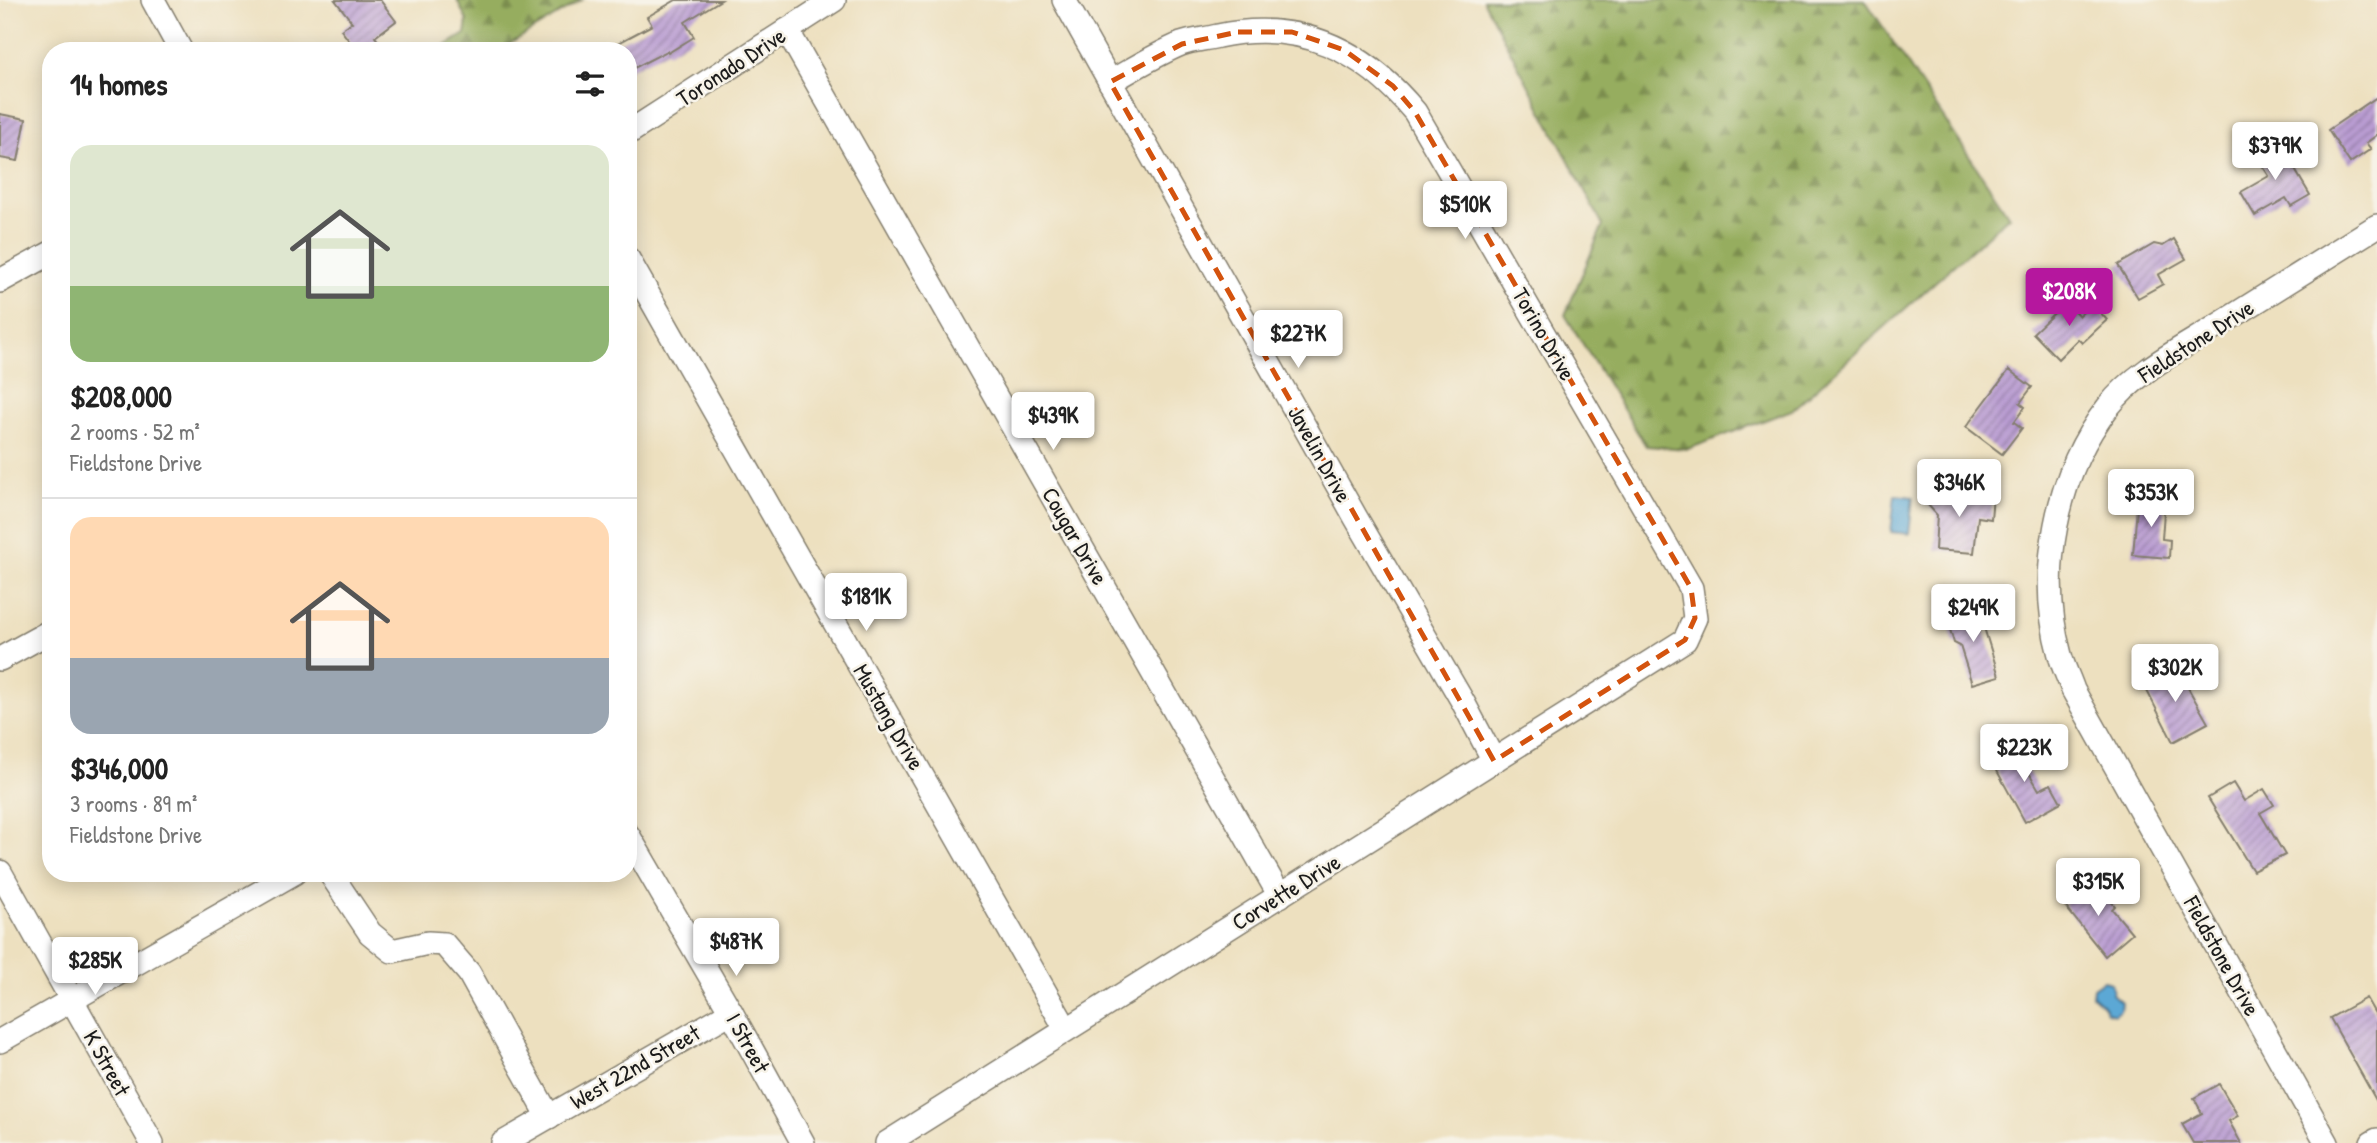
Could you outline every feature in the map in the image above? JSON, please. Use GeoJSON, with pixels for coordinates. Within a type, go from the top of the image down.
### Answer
{"type":"FeatureCollection","features":[{"type":"Feature","properties":{"kind":"street"},"geometry":{"type":"LineString","coordinates":[[153,0],[176,42]]}},
{"type":"Feature","properties":{"kind":"street","name":"Toronado Drive"},"geometry":{"type":"LineString","coordinates":[[637,127],[834,0]]}},
{"type":"Feature","properties":{"kind":"street","name":"Javelin Drive"},"geometry":{"type":"LineString","coordinates":[[1064,0],[1494,761]]}},
{"type":"Feature","properties":{"kind":"street","name":"Cougar Drive"},"geometry":{"type":"LineString","coordinates":[[787,30],[1280,896]]}},
{"type":"Feature","properties":{"kind":"street","name":"Torino Drive"},"geometry":{"type":"LineString","coordinates":[[1110,82],[1182,44],[1238,32],[1292,32],[1344,50],[1393,86],[1415,112],[1691,588],[1695,618],[1685,640]]}},
{"type":"Feature","properties":{"kind":"street","name":"Fieldstone Drive"},"geometry":{"type":"LineString","coordinates":[[2326,1143],[2073,690],[2060,655],[2053,619],[2050,576],[2059,509],[2080,451],[2108,406],[2146,370],[2377,226]]}},
{"type":"Feature","properties":{"kind":"street"},"geometry":{"type":"LineString","coordinates":[[0,281],[42,258]]}},
{"type":"Feature","properties":{"kind":"street","name":"Mustang Drive"},"geometry":{"type":"LineString","coordinates":[[637,275],[1066,1029]]}},
{"type":"Feature","properties":{"kind":"street"},"geometry":{"type":"LineString","coordinates":[[0,659],[42,636]]}},
{"type":"Feature","properties":{"kind":"street","name":"Corvette Drive"},"geometry":{"type":"LineString","coordinates":[[887,1143],[1685,640]]}},
{"type":"Feature","properties":{"kind":"street","name":"I Street"},"geometry":{"type":"LineString","coordinates":[[637,850],[803,1143]]}},
{"type":"Feature","properties":{"kind":"street","name":"K Street"},"geometry":{"type":"LineString","coordinates":[[0,872],[152,1143]]}},
{"type":"Feature","properties":{"kind":"street"},"geometry":{"type":"LineString","coordinates":[[0,1041],[278,882]]}},
{"type":"Feature","properties":{"kind":"street"},"geometry":{"type":"LineString","coordinates":[[336,882],[370,933],[392,951],[428,943],[444,944],[469,973],[549,1117]]}},
{"type":"Feature","properties":{"kind":"street","name":"West 22nd Street"},"geometry":{"type":"LineString","coordinates":[[503,1143],[731,1012]]}},
{"type":"Feature","properties":{"kind":"street"},"geometry":{"type":"LineString","coordinates":[[2372,1143],[2377,1140]]}},
{"type":"Feature","properties":{"kind":"highlighted area"},"geometry":{"type":"Polygon","coordinates":[[[1238,32],[1292,32],[1344,50],[1393,86],[1415,112],[1691,588],[1695,618],[1685,640],[1494,761],[1110,82],[1182,44],[1238,32]]]}},
{"type":"Feature","properties":{"kind":"green space"},"geometry":{"type":"Polygon","coordinates":[[[457,0],[582,0],[513,42],[452,42],[465,34],[467,21],[457,0]]]}},
{"type":"Feature","properties":{"kind":"green space"},"geometry":{"type":"Polygon","coordinates":[[[1483,0],[1865,0],[2009,216],[1792,410],[1688,449],[1646,446],[1565,315],[1603,225],[1483,0]]]}},
{"type":"Feature","properties":{"kind":"water"},"geometry":{"type":"Polygon","coordinates":[[[1895,495],[1913,497],[1909,534],[1891,532],[1895,495]]]}},
{"type":"Feature","properties":{"kind":"water"},"geometry":{"type":"Polygon","coordinates":[[[2103,981],[2111,983],[2112,994],[2121,1002],[2120,1010],[2114,1014],[2107,1012],[2092,995],[2093,988],[2103,981]]]}},
{"type":"Feature","properties":{"kind":"building"},"geometry":{"type":"Polygon","coordinates":[[[335,0],[380,0],[396,21],[375,37],[379,42],[350,42],[341,30],[352,22],[335,0]]]}},
{"type":"Feature","properties":{"kind":"building"},"geometry":{"type":"Polygon","coordinates":[[[676,0],[721,0],[685,22],[694,37],[668,53],[667,51],[637,66],[637,42],[620,42],[652,25],[647,17],[676,0]]]}},
{"type":"Feature","properties":{"kind":"building"},"geometry":{"type":"Polygon","coordinates":[[[2377,97],[2377,135],[2366,143],[2371,149],[2350,163],[2328,130],[2377,97]]]}},
{"type":"Feature","properties":{"kind":"building"},"geometry":{"type":"Polygon","coordinates":[[[0,114],[26,119],[18,161],[0,158],[0,114]]]}},
{"type":"Feature","properties":{"kind":"building"},"geometry":{"type":"Polygon","coordinates":[[[2278,141],[2310,195],[2291,206],[2286,198],[2255,216],[2241,192],[2269,176],[2255,154],[2278,141]]]}},
{"type":"Feature","properties":{"kind":"building"},"geometry":{"type":"Polygon","coordinates":[[[2174,239],[2186,259],[2158,275],[2163,284],[2138,298],[2118,265],[2154,244],[2163,246],[2174,239]]]}},
{"type":"Feature","properties":{"kind":"building"},"geometry":{"type":"Polygon","coordinates":[[[2066,302],[2079,316],[2092,303],[2107,320],[2082,343],[2078,339],[2058,359],[2033,333],[2066,302]]]}},
{"type":"Feature","properties":{"kind":"building"},"geometry":{"type":"Polygon","coordinates":[[[2009,370],[2032,387],[2020,403],[2025,407],[2014,422],[2022,428],[2002,454],[1966,427],[2009,370]]]}},
{"type":"Feature","properties":{"kind":"building"},"geometry":{"type":"Polygon","coordinates":[[[1942,491],[1993,495],[1991,519],[1978,517],[1974,553],[1935,550],[1937,515],[1928,505],[1942,491]]]}},
{"type":"Feature","properties":{"kind":"building"},"geometry":{"type":"Polygon","coordinates":[[[2138,496],[2165,498],[2162,539],[2170,540],[2169,558],[2133,555],[2138,496]]]}},
{"type":"Feature","properties":{"kind":"building"},"geometry":{"type":"Polygon","coordinates":[[[1977,605],[1999,676],[1972,684],[1960,646],[1954,643],[1946,616],[1977,605]]]}},
{"type":"Feature","properties":{"kind":"building"},"geometry":{"type":"Polygon","coordinates":[[[2175,665],[2208,723],[2173,742],[2143,683],[2175,665]]]}},
{"type":"Feature","properties":{"kind":"building"},"geometry":{"type":"Polygon","coordinates":[[[2021,743],[2031,762],[2025,766],[2039,790],[2051,784],[2061,802],[2025,822],[1991,760],[2021,743]]]}},
{"type":"Feature","properties":{"kind":"building"},"geometry":{"type":"Polygon","coordinates":[[[2233,783],[2244,801],[2264,789],[2274,805],[2260,813],[2285,855],[2253,871],[2208,798],[2233,783]]]}},
{"type":"Feature","properties":{"kind":"building"},"geometry":{"type":"Polygon","coordinates":[[[2093,880],[2115,906],[2112,909],[2132,933],[2105,956],[2064,905],[2093,880]]]}},
{"type":"Feature","properties":{"kind":"building"},"geometry":{"type":"Polygon","coordinates":[[[2366,998],[2377,1017],[2377,1102],[2330,1018],[2366,998]]]}},
{"type":"Feature","properties":{"kind":"building"},"geometry":{"type":"Polygon","coordinates":[[[2219,1084],[2238,1116],[2229,1121],[2241,1143],[2193,1143],[2182,1124],[2202,1113],[2194,1098],[2219,1084]]]}}]}
